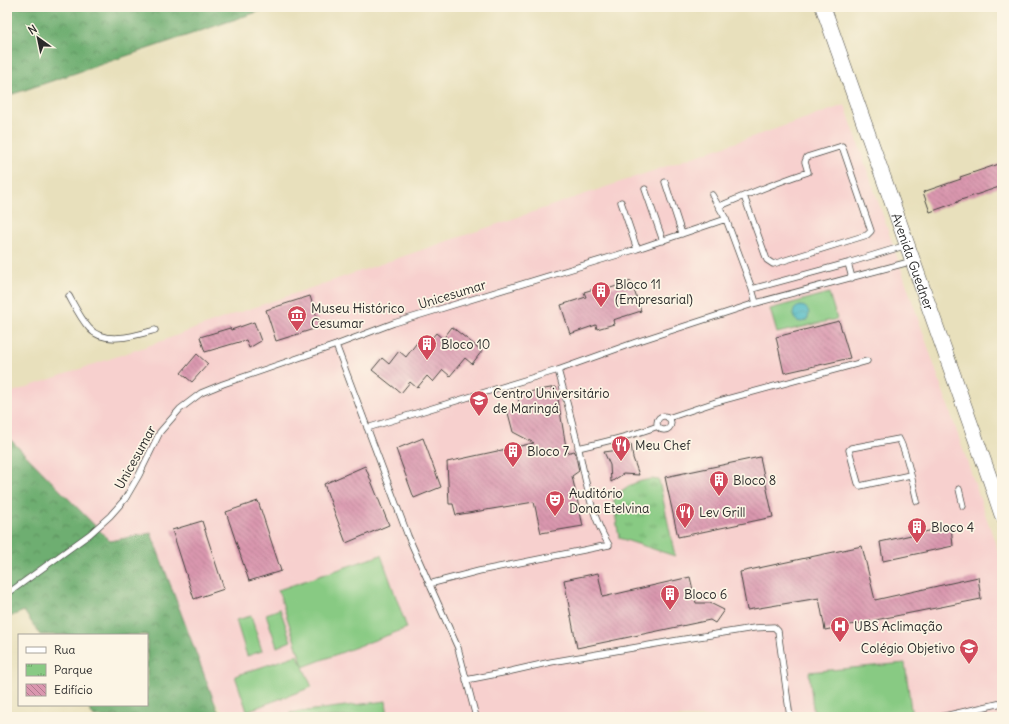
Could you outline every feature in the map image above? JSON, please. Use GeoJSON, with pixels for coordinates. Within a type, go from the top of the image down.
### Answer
{"type":"FeatureCollection","features":[{"type":"Feature","properties":{"kind":"street","name":"Avenida Guedner"},"geometry":{"type":"LineString","coordinates":[[823,7],[908,245],[1002,516]]}},
{"type":"Feature","properties":{"kind":"lane"},"geometry":{"type":"LineString","coordinates":[[720,206],[744,196],[808,172],[805,162],[807,157],[842,146],[871,231],[868,235],[773,264],[767,260],[744,196]]}},
{"type":"Feature","properties":{"kind":"lane"},"geometry":{"type":"LineString","coordinates":[[665,182],[682,234]]}},
{"type":"Feature","properties":{"kind":"lane"},"geometry":{"type":"LineString","coordinates":[[645,188],[663,241]]}},
{"type":"Feature","properties":{"kind":"lane"},"geometry":{"type":"LineString","coordinates":[[712,195],[720,206],[726,219],[756,303]]}},
{"type":"Feature","properties":{"kind":"lane"},"geometry":{"type":"LineString","coordinates":[[621,202],[637,249]]}},
{"type":"Feature","properties":{"kind":"lane","name":"Unicesumar"},"geometry":{"type":"LineString","coordinates":[[7,594],[88,536],[110,516],[125,499],[139,475],[160,432],[180,408],[201,393],[394,323],[663,241],[726,219]]}},
{"type":"Feature","properties":{"kind":"lane"},"geometry":{"type":"LineString","coordinates":[[752,289],[908,245]]}},
{"type":"Feature","properties":{"kind":"lane"},"geometry":{"type":"LineString","coordinates":[[367,428],[558,370],[639,341],[756,303],[913,261]]}},
{"type":"Feature","properties":{"kind":"lane"},"geometry":{"type":"LineString","coordinates":[[848,263],[852,278]]}},
{"type":"Feature","properties":{"kind":"lane"},"geometry":{"type":"LineString","coordinates":[[69,296],[90,330],[98,334],[110,338],[126,337],[155,330]]}},
{"type":"Feature","properties":{"kind":"lane"},"geometry":{"type":"LineString","coordinates":[[336,345],[408,536],[458,648],[476,717]]}},
{"type":"Feature","properties":{"kind":"lane"},"geometry":{"type":"LineString","coordinates":[[658,426],[658,420],[665,416],[668,418],[716,402],[867,361]]}},
{"type":"Feature","properties":{"kind":"lane"},"geometry":{"type":"LineString","coordinates":[[429,584],[479,571],[609,545],[601,533],[588,495],[578,448],[558,370]]}},
{"type":"Feature","properties":{"kind":"lane"},"geometry":{"type":"LineString","coordinates":[[578,448],[626,437],[658,426],[662,429],[668,428],[671,423],[668,418]]}},
{"type":"Feature","properties":{"kind":"lane"},"geometry":{"type":"LineString","coordinates":[[910,475],[860,486],[849,450],[851,448],[899,439],[910,475],[917,501]]}},
{"type":"Feature","properties":{"kind":"lane"},"geometry":{"type":"LineString","coordinates":[[959,489],[963,506]]}},
{"type":"Feature","properties":{"kind":"lane"},"geometry":{"type":"LineString","coordinates":[[466,680],[551,662],[770,626],[774,627],[778,632],[790,717]]}},
{"type":"Feature","properties":{"kind":"lane"},"geometry":{"type":"LineString","coordinates":[[940,717],[1002,702]]}},
{"type":"Feature","properties":{"kind":"shaded area","name":"Centro Universitário de Maringá"},"geometry":{"type":"Polygon","coordinates":[[[845,105],[1002,563],[1002,717],[227,717],[90,534],[7,440],[7,394],[159,342],[226,317],[845,105]]]}},
{"type":"Feature","properties":{"kind":"green space"},"geometry":{"type":"Polygon","coordinates":[[[7,7],[272,7],[7,96],[7,7]]]}},
{"type":"Feature","properties":{"kind":"green space"},"geometry":{"type":"Polygon","coordinates":[[[829,293],[837,319],[777,333],[770,309],[829,293]]]}},
{"type":"Feature","properties":{"kind":"green space"},"geometry":{"type":"Polygon","coordinates":[[[7,436],[110,541],[151,533],[217,709],[223,717],[94,717],[88,706],[148,706],[148,634],[39,634],[24,611],[7,618],[7,436]]]}},
{"type":"Feature","properties":{"kind":"green space"},"geometry":{"type":"Polygon","coordinates":[[[652,479],[659,480],[675,556],[619,538],[614,498],[622,490],[631,485],[652,479]]]}},
{"type":"Feature","properties":{"kind":"green space"},"geometry":{"type":"Polygon","coordinates":[[[381,555],[407,628],[303,667],[312,687],[247,711],[235,676],[297,655],[303,666],[278,590],[381,555]]]}},
{"type":"Feature","properties":{"kind":"green space"},"geometry":{"type":"Polygon","coordinates":[[[280,609],[291,641],[277,647],[266,614],[280,609]]]}},
{"type":"Feature","properties":{"kind":"green space"},"geometry":{"type":"Polygon","coordinates":[[[251,616],[262,651],[247,656],[236,620],[251,616]]]}},
{"type":"Feature","properties":{"kind":"green space"},"geometry":{"type":"Polygon","coordinates":[[[905,663],[912,717],[814,717],[809,672],[905,663]]]}},
{"type":"Feature","properties":{"kind":"green space"},"geometry":{"type":"Polygon","coordinates":[[[386,701],[388,717],[290,717],[290,713],[386,701]]]}},
{"type":"Feature","properties":{"kind":"water"},"geometry":{"type":"Polygon","coordinates":[[[801,306],[808,311],[809,314],[804,321],[801,322],[794,317],[793,314],[798,307],[801,306]]]}},
{"type":"Feature","properties":{"kind":"building"},"geometry":{"type":"Polygon","coordinates":[[[1002,163],[1002,186],[930,212],[923,192],[961,179],[960,177],[1002,163]]]}},
{"type":"Feature","properties":{"kind":"building","name":"Bloco 11 (Empresarial)"},"geometry":{"type":"Polygon","coordinates":[[[631,281],[641,311],[613,320],[614,324],[597,329],[596,325],[570,334],[561,305],[586,297],[584,292],[604,286],[605,290],[631,281]]]}},
{"type":"Feature","properties":{"kind":"building"},"geometry":{"type":"Polygon","coordinates":[[[310,296],[320,327],[276,341],[266,310],[310,296]]]}},
{"type":"Feature","properties":{"kind":"building"},"geometry":{"type":"Polygon","coordinates":[[[839,321],[850,358],[784,373],[776,337],[839,321]]]}},
{"type":"Feature","properties":{"kind":"building"},"geometry":{"type":"Polygon","coordinates":[[[254,322],[261,341],[249,348],[246,340],[205,352],[200,337],[230,328],[231,330],[254,322]]]}},
{"type":"Feature","properties":{"kind":"building","name":"Bloco 10"},"geometry":{"type":"Polygon","coordinates":[[[452,327],[482,351],[472,364],[465,358],[450,376],[443,370],[433,382],[427,376],[417,388],[410,382],[401,393],[372,370],[382,358],[389,364],[399,351],[406,357],[419,340],[426,345],[436,333],[443,339],[452,327]]]}},
{"type":"Feature","properties":{"kind":"building"},"geometry":{"type":"Polygon","coordinates":[[[197,354],[208,364],[192,382],[181,373],[197,354]]]}},
{"type":"Feature","properties":{"kind":"building","name":"Bloco 7"},"geometry":{"type":"Polygon","coordinates":[[[556,387],[567,453],[575,452],[579,471],[572,476],[583,526],[541,533],[534,502],[456,515],[453,504],[449,504],[447,462],[534,443],[513,432],[508,413],[519,403],[517,394],[556,387]]]}},
{"type":"Feature","properties":{"kind":"building"},"geometry":{"type":"Polygon","coordinates":[[[423,438],[441,487],[414,498],[396,449],[423,438]]]}},
{"type":"Feature","properties":{"kind":"building"},"geometry":{"type":"Polygon","coordinates":[[[631,444],[633,458],[639,475],[623,474],[611,482],[610,465],[604,452],[619,450],[631,444]]]}},
{"type":"Feature","properties":{"kind":"building","name":"Bloco 8"},"geometry":{"type":"Polygon","coordinates":[[[760,457],[773,517],[678,537],[665,477],[760,457]]]}},
{"type":"Feature","properties":{"kind":"building"},"geometry":{"type":"Polygon","coordinates":[[[365,466],[389,525],[346,543],[324,484],[365,466]]]}},
{"type":"Feature","properties":{"kind":"building"},"geometry":{"type":"Polygon","coordinates":[[[258,501],[281,571],[249,581],[226,512],[258,501]]]}},
{"type":"Feature","properties":{"kind":"building"},"geometry":{"type":"Polygon","coordinates":[[[202,521],[224,589],[194,599],[172,530],[202,521]]]}},
{"type":"Feature","properties":{"kind":"building","name":"Bloco 4"},"geometry":{"type":"Polygon","coordinates":[[[951,526],[953,546],[883,561],[880,542],[951,526]]]}},
{"type":"Feature","properties":{"kind":"building"},"geometry":{"type":"Polygon","coordinates":[[[862,546],[875,600],[978,577],[981,599],[825,630],[819,598],[747,610],[740,572],[862,546]]]}},
{"type":"Feature","properties":{"kind":"building","name":"Bloco 6"},"geometry":{"type":"Polygon","coordinates":[[[598,573],[603,597],[690,577],[696,603],[710,603],[724,610],[715,623],[710,620],[577,648],[564,580],[598,573]]]}},
{"type":"Feature","properties":{"kind":"place","name":"Bloco 11 (Empresarial)"},"geometry":{"type":"Point","coordinates":[601,308]}},
{"type":"Feature","properties":{"kind":"place","name":"Museu Histórico Cesumar"},"geometry":{"type":"Point","coordinates":[297,332]}},
{"type":"Feature","properties":{"kind":"place","name":"Bloco 10"},"geometry":{"type":"Point","coordinates":[427,361]}},
{"type":"Feature","properties":{"kind":"place","name":"Centro Universitário de Maringá"},"geometry":{"type":"Point","coordinates":[479,417]}},
{"type":"Feature","properties":{"kind":"place","name":"Meu Chef"},"geometry":{"type":"Point","coordinates":[621,462]}},
{"type":"Feature","properties":{"kind":"place","name":"Bloco 7"},"geometry":{"type":"Point","coordinates":[513,468]}},
{"type":"Feature","properties":{"kind":"place","name":"Bloco 8"},"geometry":{"type":"Point","coordinates":[719,497]}},
{"type":"Feature","properties":{"kind":"place","name":"Auditório Dona Etelvina"},"geometry":{"type":"Point","coordinates":[555,517]}},
{"type":"Feature","properties":{"kind":"place","name":"Lev Grill"},"geometry":{"type":"Point","coordinates":[685,529]}},
{"type":"Feature","properties":{"kind":"place","name":"Bloco 4"},"geometry":{"type":"Point","coordinates":[917,544]}},
{"type":"Feature","properties":{"kind":"place","name":"Bloco 6"},"geometry":{"type":"Point","coordinates":[670,611]}},
{"type":"Feature","properties":{"kind":"place","name":"UBS Aclimação"},"geometry":{"type":"Point","coordinates":[840,643]}},
{"type":"Feature","properties":{"kind":"place","name":"Colégio Objetivo"},"geometry":{"type":"Point","coordinates":[969,665]}}]}
